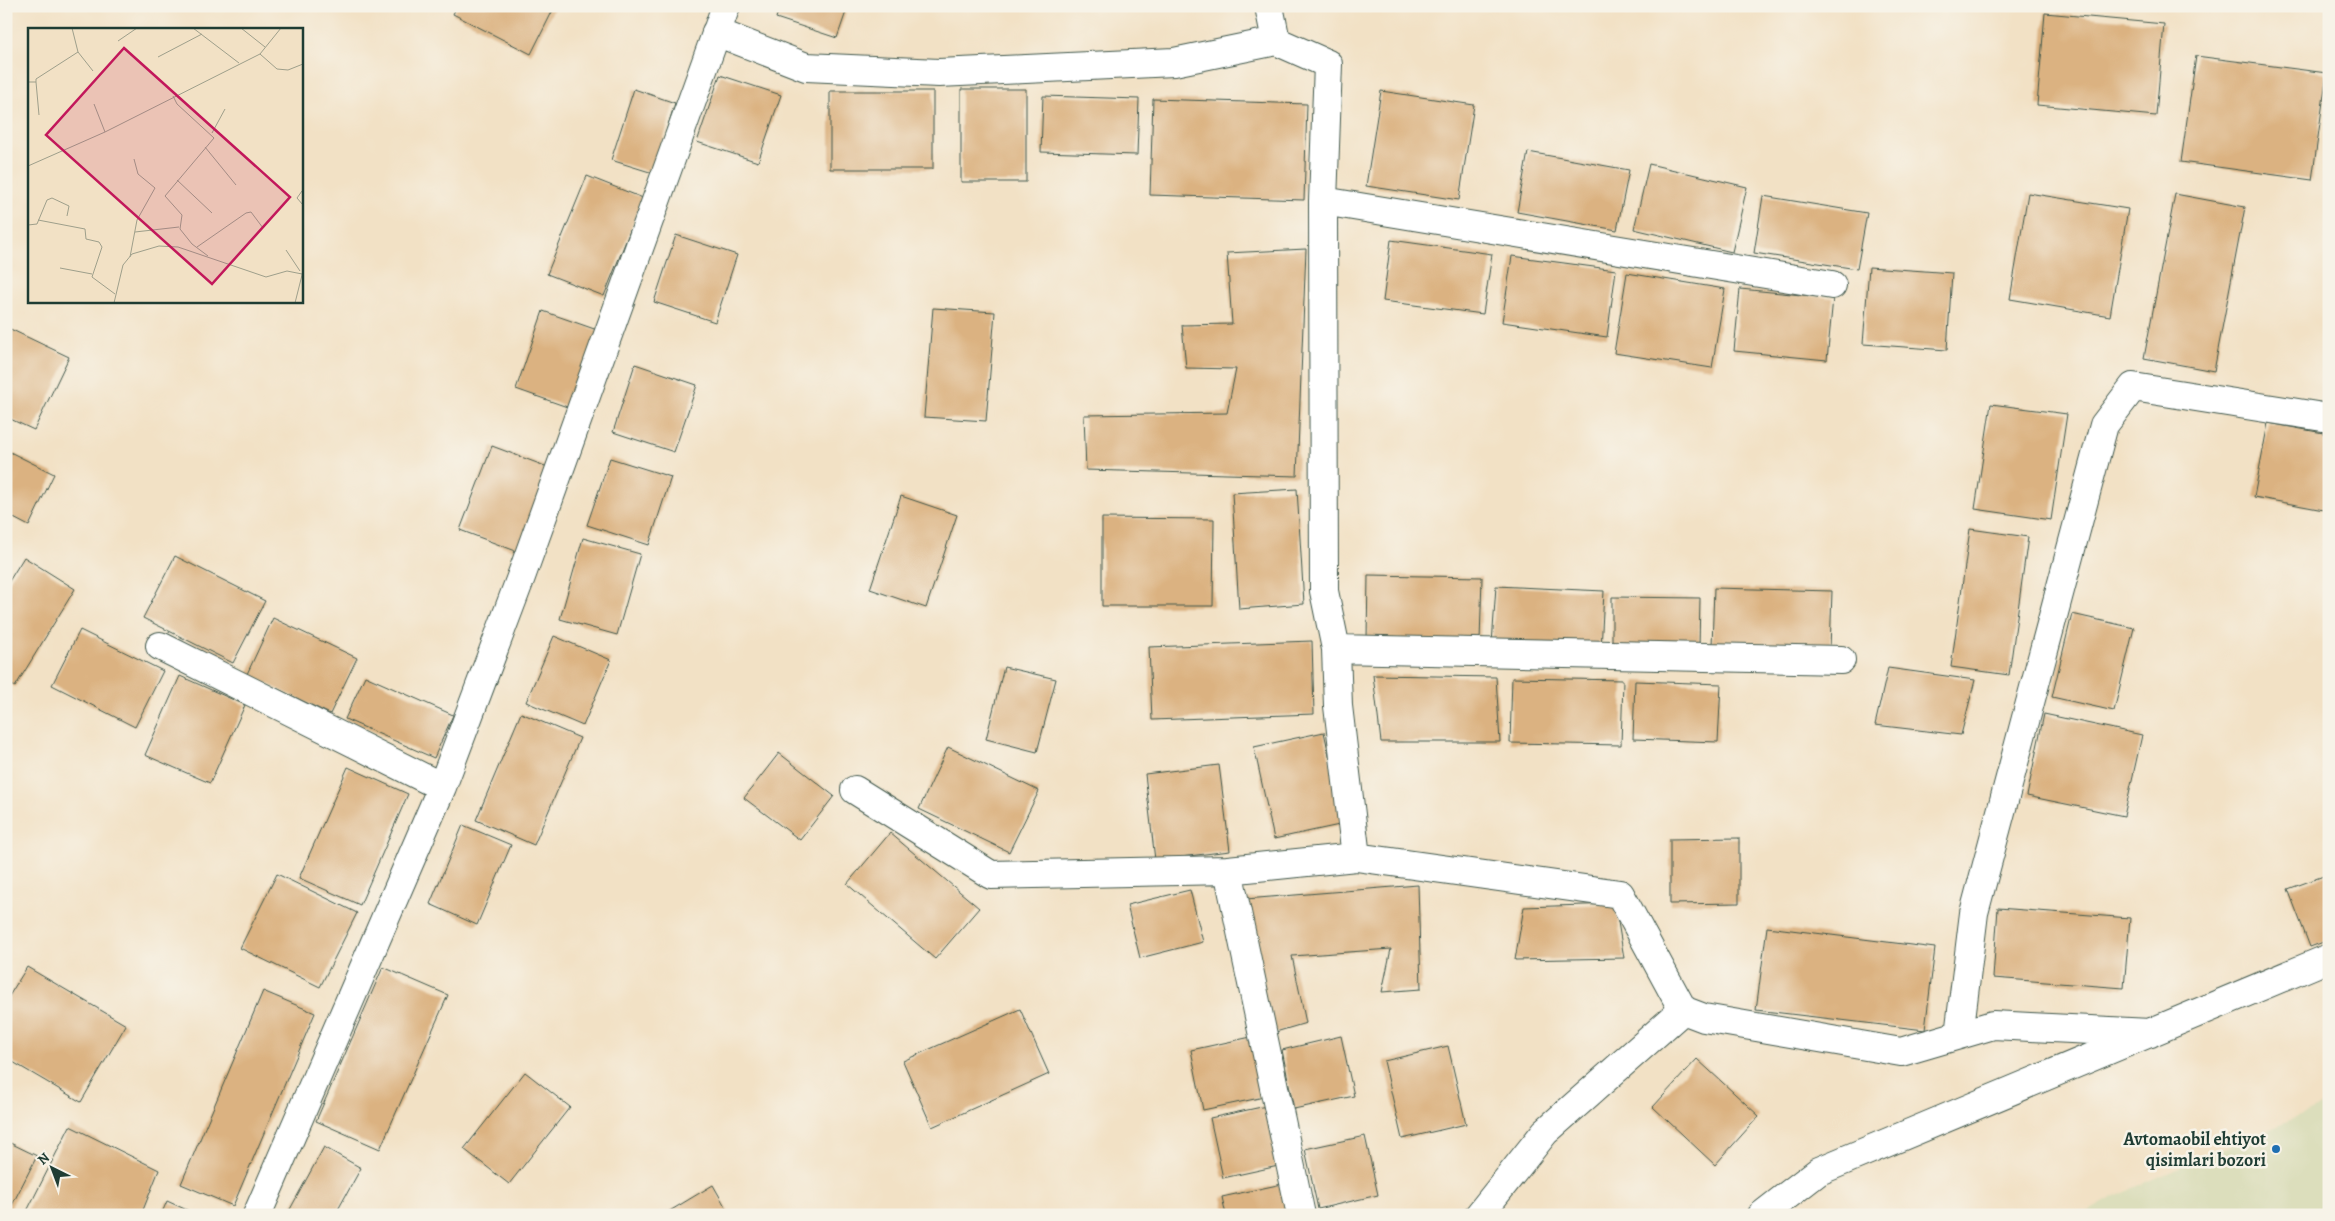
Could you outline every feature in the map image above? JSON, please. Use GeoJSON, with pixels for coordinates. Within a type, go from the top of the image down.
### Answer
{"type":"FeatureCollection","features":[{"type":"Feature","properties":{"kind":"street"},"geometry":{"type":"LineString","coordinates":[[257,1215],[442,787],[521,577],[726,6]]}},
{"type":"Feature","properties":{"kind":"street"},"geometry":{"type":"LineString","coordinates":[[1269,6],[1276,41]]}},
{"type":"Feature","properties":{"kind":"street"},"geometry":{"type":"LineString","coordinates":[[716,32],[806,67],[939,73],[1174,62],[1276,41],[1328,64],[1322,201],[1324,591],[1336,649],[1338,706],[1356,857]]}},
{"type":"Feature","properties":{"kind":"street"},"geometry":{"type":"LineString","coordinates":[[1322,201],[1832,285]]}},
{"type":"Feature","properties":{"kind":"street"},"geometry":{"type":"LineString","coordinates":[[1959,1035],[1974,913],[2104,425],[2133,387],[2329,418]]}},
{"type":"Feature","properties":{"kind":"street"},"geometry":{"type":"LineString","coordinates":[[160,646],[442,787]]}},
{"type":"Feature","properties":{"kind":"street"},"geometry":{"type":"LineString","coordinates":[[1336,649],[1841,660]]}},
{"type":"Feature","properties":{"kind":"street"},"geometry":{"type":"LineString","coordinates":[[855,790],[991,874],[1228,870],[1356,857],[1620,894],[1683,1010],[1704,1018],[1901,1052],[1993,1025],[2150,1033]]}},
{"type":"Feature","properties":{"kind":"street"},"geometry":{"type":"LineString","coordinates":[[1228,870],[1301,1215]]}},
{"type":"Feature","properties":{"kind":"street"},"geometry":{"type":"LineString","coordinates":[[1762,1215],[1819,1172],[2329,958]]}},
{"type":"Feature","properties":{"kind":"street"},"geometry":{"type":"LineString","coordinates":[[1480,1215],[1545,1132],[1683,1010]]}},
{"type":"Feature","properties":{"kind":"shaded area","name":"Avtomaobil ehtiyot qisimlari bozori"},"geometry":{"type":"Polygon","coordinates":[[[2329,1103],[2329,1215],[2082,1215],[2117,1195],[2329,1103]]]}},
{"type":"Feature","properties":{"kind":"building"},"geometry":{"type":"Polygon","coordinates":[[[457,6],[555,6],[531,54],[453,14],[457,6]]]}},
{"type":"Feature","properties":{"kind":"building"},"geometry":{"type":"Polygon","coordinates":[[[780,6],[848,6],[837,38],[776,18],[780,6]]]}},
{"type":"Feature","properties":{"kind":"building"},"geometry":{"type":"Polygon","coordinates":[[[2045,13],[2164,24],[2156,116],[2037,105],[2045,13]]]}},
{"type":"Feature","properties":{"kind":"building"},"geometry":{"type":"Polygon","coordinates":[[[2196,56],[2327,73],[2312,180],[2181,162],[2196,56]]]}},
{"type":"Feature","properties":{"kind":"building"},"geometry":{"type":"Polygon","coordinates":[[[720,75],[781,95],[758,162],[697,142],[720,75]]]}},
{"type":"Feature","properties":{"kind":"building"},"geometry":{"type":"Polygon","coordinates":[[[634,89],[675,103],[653,173],[611,160],[634,89]]]}},
{"type":"Feature","properties":{"kind":"building"},"geometry":{"type":"Polygon","coordinates":[[[961,89],[1026,89],[1026,182],[961,182],[961,89]]]}},
{"type":"Feature","properties":{"kind":"building"},"geometry":{"type":"Polygon","coordinates":[[[830,91],[933,91],[933,169],[830,169],[830,91]]]}},
{"type":"Feature","properties":{"kind":"building"},"geometry":{"type":"Polygon","coordinates":[[[1381,91],[1474,105],[1459,200],[1366,186],[1381,91]]]}},
{"type":"Feature","properties":{"kind":"building"},"geometry":{"type":"Polygon","coordinates":[[[1043,96],[1139,99],[1137,155],[1041,152],[1043,96]]]}},
{"type":"Feature","properties":{"kind":"building"},"geometry":{"type":"Polygon","coordinates":[[[1153,99],[1307,104],[1304,200],[1150,195],[1153,99]]]}},
{"type":"Feature","properties":{"kind":"building"},"geometry":{"type":"Polygon","coordinates":[[[1528,152],[1629,170],[1617,230],[1517,212],[1528,152]]]}},
{"type":"Feature","properties":{"kind":"building"},"geometry":{"type":"Polygon","coordinates":[[[1649,164],[1747,187],[1732,252],[1634,229],[1649,164]]]}},
{"type":"Feature","properties":{"kind":"building"},"geometry":{"type":"Polygon","coordinates":[[[587,176],[643,198],[604,296],[547,274],[587,176]]]}},
{"type":"Feature","properties":{"kind":"building"},"geometry":{"type":"Polygon","coordinates":[[[2028,193],[2128,209],[2110,316],[2010,299],[2028,193]]]}},
{"type":"Feature","properties":{"kind":"building"},"geometry":{"type":"Polygon","coordinates":[[[2175,194],[2245,207],[2214,371],[2144,358],[2175,194]]]}},
{"type":"Feature","properties":{"kind":"building"},"geometry":{"type":"Polygon","coordinates":[[[1763,196],[1867,213],[1857,269],[1754,253],[1763,196]]]}},
{"type":"Feature","properties":{"kind":"building"},"geometry":{"type":"Polygon","coordinates":[[[676,235],[737,255],[715,322],[654,302],[676,235]]]}},
{"type":"Feature","properties":{"kind":"building"},"geometry":{"type":"Polygon","coordinates":[[[1391,240],[1492,254],[1483,314],[1383,301],[1391,240]]]}},
{"type":"Feature","properties":{"kind":"building"},"geometry":{"type":"Polygon","coordinates":[[[1306,249],[1297,476],[1086,470],[1084,415],[1227,413],[1236,369],[1186,368],[1182,325],[1232,324],[1227,253],[1306,249]]]}},
{"type":"Feature","properties":{"kind":"building"},"geometry":{"type":"Polygon","coordinates":[[[1512,256],[1616,270],[1607,337],[1502,322],[1512,256]]]}},
{"type":"Feature","properties":{"kind":"building"},"geometry":{"type":"Polygon","coordinates":[[[1869,267],[1952,273],[1947,350],[1863,344],[1869,267]]]}},
{"type":"Feature","properties":{"kind":"building"},"geometry":{"type":"Polygon","coordinates":[[[1627,273],[1725,289],[1712,368],[1614,353],[1627,273]]]}},
{"type":"Feature","properties":{"kind":"building"},"geometry":{"type":"Polygon","coordinates":[[[1740,289],[1833,298],[1827,360],[1734,351],[1740,289]]]}},
{"type":"Feature","properties":{"kind":"building"},"geometry":{"type":"Polygon","coordinates":[[[933,308],[995,312],[986,421],[924,417],[933,308]]]}},
{"type":"Feature","properties":{"kind":"building"},"geometry":{"type":"Polygon","coordinates":[[[543,311],[600,331],[573,409],[516,389],[543,311]]]}},
{"type":"Feature","properties":{"kind":"building"},"geometry":{"type":"Polygon","coordinates":[[[6,327],[69,357],[34,430],[6,417],[6,327]]]}},
{"type":"Feature","properties":{"kind":"building"},"geometry":{"type":"Polygon","coordinates":[[[635,364],[697,385],[674,452],[613,432],[635,364]]]}},
{"type":"Feature","properties":{"kind":"building"},"geometry":{"type":"Polygon","coordinates":[[[1991,404],[2067,414],[2051,520],[1975,509],[1991,404]]]}},
{"type":"Feature","properties":{"kind":"building"},"geometry":{"type":"Polygon","coordinates":[[[2268,423],[2329,434],[2329,511],[2254,497],[2268,423]]]}},
{"type":"Feature","properties":{"kind":"building"},"geometry":{"type":"Polygon","coordinates":[[[492,446],[553,469],[521,553],[460,530],[492,446]]]}},
{"type":"Feature","properties":{"kind":"building"},"geometry":{"type":"Polygon","coordinates":[[[6,450],[54,474],[29,526],[6,514],[6,450]]]}},
{"type":"Feature","properties":{"kind":"building"},"geometry":{"type":"Polygon","coordinates":[[[610,458],[671,477],[649,545],[587,525],[610,458]]]}},
{"type":"Feature","properties":{"kind":"building"},"geometry":{"type":"Polygon","coordinates":[[[1297,489],[1304,604],[1239,609],[1232,493],[1297,489]]]}},
{"type":"Feature","properties":{"kind":"building"},"geometry":{"type":"Polygon","coordinates":[[[901,496],[957,515],[926,608],[870,589],[901,496]]]}},
{"type":"Feature","properties":{"kind":"building"},"geometry":{"type":"Polygon","coordinates":[[[1102,518],[1214,519],[1213,606],[1102,606],[1102,518]]]}},
{"type":"Feature","properties":{"kind":"building"},"geometry":{"type":"Polygon","coordinates":[[[1970,529],[2028,537],[2009,675],[1951,667],[1970,529]]]}},
{"type":"Feature","properties":{"kind":"building"},"geometry":{"type":"Polygon","coordinates":[[[583,538],[640,554],[617,635],[560,619],[583,538]]]}},
{"type":"Feature","properties":{"kind":"building"},"geometry":{"type":"Polygon","coordinates":[[[175,556],[265,601],[233,663],[143,618],[175,556]]]}},
{"type":"Feature","properties":{"kind":"building"},"geometry":{"type":"Polygon","coordinates":[[[24,557],[75,589],[15,687],[6,681],[6,586],[24,557]]]}},
{"type":"Feature","properties":{"kind":"building"},"geometry":{"type":"Polygon","coordinates":[[[1368,575],[1482,577],[1480,641],[1367,639],[1368,575]]]}},
{"type":"Feature","properties":{"kind":"building"},"geometry":{"type":"Polygon","coordinates":[[[1496,586],[1604,591],[1601,650],[1492,644],[1496,586]]]}},
{"type":"Feature","properties":{"kind":"building"},"geometry":{"type":"Polygon","coordinates":[[[1714,588],[1832,591],[1830,650],[1712,646],[1714,588]]]}},
{"type":"Feature","properties":{"kind":"building"},"geometry":{"type":"Polygon","coordinates":[[[1612,597],[1700,598],[1699,648],[1612,647],[1612,597]]]}},
{"type":"Feature","properties":{"kind":"building"},"geometry":{"type":"Polygon","coordinates":[[[2072,614],[2134,628],[2114,711],[2052,697],[2072,614]]]}},
{"type":"Feature","properties":{"kind":"building"},"geometry":{"type":"Polygon","coordinates":[[[273,618],[357,658],[330,714],[247,674],[273,618]]]}},
{"type":"Feature","properties":{"kind":"building"},"geometry":{"type":"Polygon","coordinates":[[[80,630],[163,671],[135,727],[52,685],[80,630]]]}},
{"type":"Feature","properties":{"kind":"building"},"geometry":{"type":"Polygon","coordinates":[[[554,636],[611,660],[583,726],[526,702],[554,636]]]}},
{"type":"Feature","properties":{"kind":"building"},"geometry":{"type":"Polygon","coordinates":[[[1312,641],[1314,714],[1152,720],[1149,647],[1312,641]]]}},
{"type":"Feature","properties":{"kind":"building"},"geometry":{"type":"Polygon","coordinates":[[[1004,667],[1056,679],[1037,752],[986,739],[1004,667]]]}},
{"type":"Feature","properties":{"kind":"building"},"geometry":{"type":"Polygon","coordinates":[[[1888,668],[1975,680],[1961,735],[1875,725],[1888,668]]]}},
{"type":"Feature","properties":{"kind":"building"},"geometry":{"type":"Polygon","coordinates":[[[1373,675],[1496,677],[1500,742],[1381,742],[1373,675]]]}},
{"type":"Feature","properties":{"kind":"building"},"geometry":{"type":"Polygon","coordinates":[[[180,676],[245,705],[210,783],[145,755],[180,676]]]}},
{"type":"Feature","properties":{"kind":"building"},"geometry":{"type":"Polygon","coordinates":[[[365,676],[453,715],[434,758],[345,719],[365,676]]]}},
{"type":"Feature","properties":{"kind":"building"},"geometry":{"type":"Polygon","coordinates":[[[1512,678],[1623,680],[1621,745],[1510,743],[1512,678]]]}},
{"type":"Feature","properties":{"kind":"building"},"geometry":{"type":"Polygon","coordinates":[[[1635,681],[1721,684],[1718,742],[1633,739],[1635,681]]]}},
{"type":"Feature","properties":{"kind":"building"},"geometry":{"type":"Polygon","coordinates":[[[521,713],[580,738],[534,845],[476,820],[521,713]]]}},
{"type":"Feature","properties":{"kind":"building"},"geometry":{"type":"Polygon","coordinates":[[[2044,714],[2142,735],[2124,816],[2027,796],[2044,714]]]}},
{"type":"Feature","properties":{"kind":"building"},"geometry":{"type":"Polygon","coordinates":[[[1324,732],[1344,824],[1274,839],[1254,747],[1324,732]]]}},
{"type":"Feature","properties":{"kind":"building"},"geometry":{"type":"Polygon","coordinates":[[[948,747],[1039,791],[1009,852],[919,809],[948,747]]]}},
{"type":"Feature","properties":{"kind":"building"},"geometry":{"type":"Polygon","coordinates":[[[779,753],[834,796],[800,840],[744,798],[779,753]]]}},
{"type":"Feature","properties":{"kind":"building"},"geometry":{"type":"Polygon","coordinates":[[[1219,765],[1230,851],[1155,860],[1145,774],[1219,765]]]}},
{"type":"Feature","properties":{"kind":"building"},"geometry":{"type":"Polygon","coordinates":[[[348,767],[408,794],[360,905],[299,878],[348,767]]]}},
{"type":"Feature","properties":{"kind":"building"},"geometry":{"type":"Polygon","coordinates":[[[463,825],[511,845],[477,925],[430,904],[463,825]]]}},
{"type":"Feature","properties":{"kind":"building"},"geometry":{"type":"Polygon","coordinates":[[[890,833],[979,908],[935,959],[847,884],[890,833]]]}},
{"type":"Feature","properties":{"kind":"building"},"geometry":{"type":"Polygon","coordinates":[[[1739,838],[1739,903],[1670,904],[1670,839],[1739,838]]]}},
{"type":"Feature","properties":{"kind":"building"},"geometry":{"type":"Polygon","coordinates":[[[277,874],[357,913],[320,987],[240,948],[277,874]]]}},
{"type":"Feature","properties":{"kind":"building"},"geometry":{"type":"Polygon","coordinates":[[[2329,874],[2329,940],[2310,947],[2288,889],[2329,874]]]}},
{"type":"Feature","properties":{"kind":"building"},"geometry":{"type":"Polygon","coordinates":[[[1418,885],[1421,989],[1382,992],[1391,949],[1292,956],[1306,1023],[1269,1034],[1246,899],[1418,885]]]}},
{"type":"Feature","properties":{"kind":"building"},"geometry":{"type":"Polygon","coordinates":[[[1190,890],[1203,942],[1140,958],[1127,905],[1190,890]]]}},
{"type":"Feature","properties":{"kind":"building"},"geometry":{"type":"Polygon","coordinates":[[[1615,904],[1624,958],[1515,960],[1524,907],[1615,904]]]}},
{"type":"Feature","properties":{"kind":"building"},"geometry":{"type":"Polygon","coordinates":[[[1998,908],[2130,918],[2124,988],[1993,978],[1998,908]]]}},
{"type":"Feature","properties":{"kind":"building"},"geometry":{"type":"Polygon","coordinates":[[[1767,927],[1935,948],[1925,1030],[1756,1010],[1767,927]]]}},
{"type":"Feature","properties":{"kind":"building"},"geometry":{"type":"Polygon","coordinates":[[[27,967],[126,1025],[81,1102],[6,1058],[6,1001],[27,967]]]}},
{"type":"Feature","properties":{"kind":"building"},"geometry":{"type":"Polygon","coordinates":[[[383,967],[448,995],[380,1149],[316,1121],[383,967]]]}},
{"type":"Feature","properties":{"kind":"building"},"geometry":{"type":"Polygon","coordinates":[[[263,991],[315,1013],[233,1206],[181,1184],[263,991]]]}},
{"type":"Feature","properties":{"kind":"building"},"geometry":{"type":"Polygon","coordinates":[[[1020,1009],[1049,1074],[932,1127],[903,1061],[1020,1009]]]}},
{"type":"Feature","properties":{"kind":"building"},"geometry":{"type":"Polygon","coordinates":[[[1341,1036],[1354,1096],[1294,1109],[1282,1050],[1341,1036]]]}},
{"type":"Feature","properties":{"kind":"building"},"geometry":{"type":"Polygon","coordinates":[[[1251,1037],[1264,1097],[1203,1110],[1191,1050],[1251,1037]]]}},
{"type":"Feature","properties":{"kind":"building"},"geometry":{"type":"Polygon","coordinates":[[[1448,1046],[1466,1124],[1402,1139],[1384,1061],[1448,1046]]]}},
{"type":"Feature","properties":{"kind":"building"},"geometry":{"type":"Polygon","coordinates":[[[1697,1059],[1759,1116],[1715,1165],[1653,1107],[1697,1059]]]}},
{"type":"Feature","properties":{"kind":"building"},"geometry":{"type":"Polygon","coordinates":[[[525,1072],[570,1107],[509,1184],[464,1149],[525,1072]]]}},
{"type":"Feature","properties":{"kind":"building"},"geometry":{"type":"Polygon","coordinates":[[[1271,1105],[1283,1165],[1223,1178],[1210,1118],[1271,1105]]]}},
{"type":"Feature","properties":{"kind":"building"},"geometry":{"type":"Polygon","coordinates":[[[70,1126],[159,1170],[141,1215],[25,1215],[70,1126]]]}},
{"type":"Feature","properties":{"kind":"building"},"geometry":{"type":"Polygon","coordinates":[[[1365,1136],[1378,1195],[1318,1209],[1305,1149],[1365,1136]]]}},
{"type":"Feature","properties":{"kind":"building"},"geometry":{"type":"Polygon","coordinates":[[[6,1141],[37,1156],[7,1215],[6,1215],[6,1141]]]}},
{"type":"Feature","properties":{"kind":"building"},"geometry":{"type":"Polygon","coordinates":[[[324,1147],[361,1168],[335,1215],[293,1215],[288,1213],[324,1147]]]}},
{"type":"Feature","properties":{"kind":"building"},"geometry":{"type":"Polygon","coordinates":[[[1282,1184],[1289,1215],[1226,1215],[1222,1197],[1282,1184]]]}},
{"type":"Feature","properties":{"kind":"building"},"geometry":{"type":"Polygon","coordinates":[[[713,1185],[730,1215],[663,1215],[713,1185]]]}},
{"type":"Feature","properties":{"kind":"building"},"geometry":{"type":"Polygon","coordinates":[[[167,1201],[198,1215],[161,1215],[167,1201]]]}},
{"type":"Feature","properties":{"kind":"place","name":"Avtomaobil ehtiyot qisimlari bozori"},"geometry":{"type":"Point","coordinates":[2276,1149]}}]}
